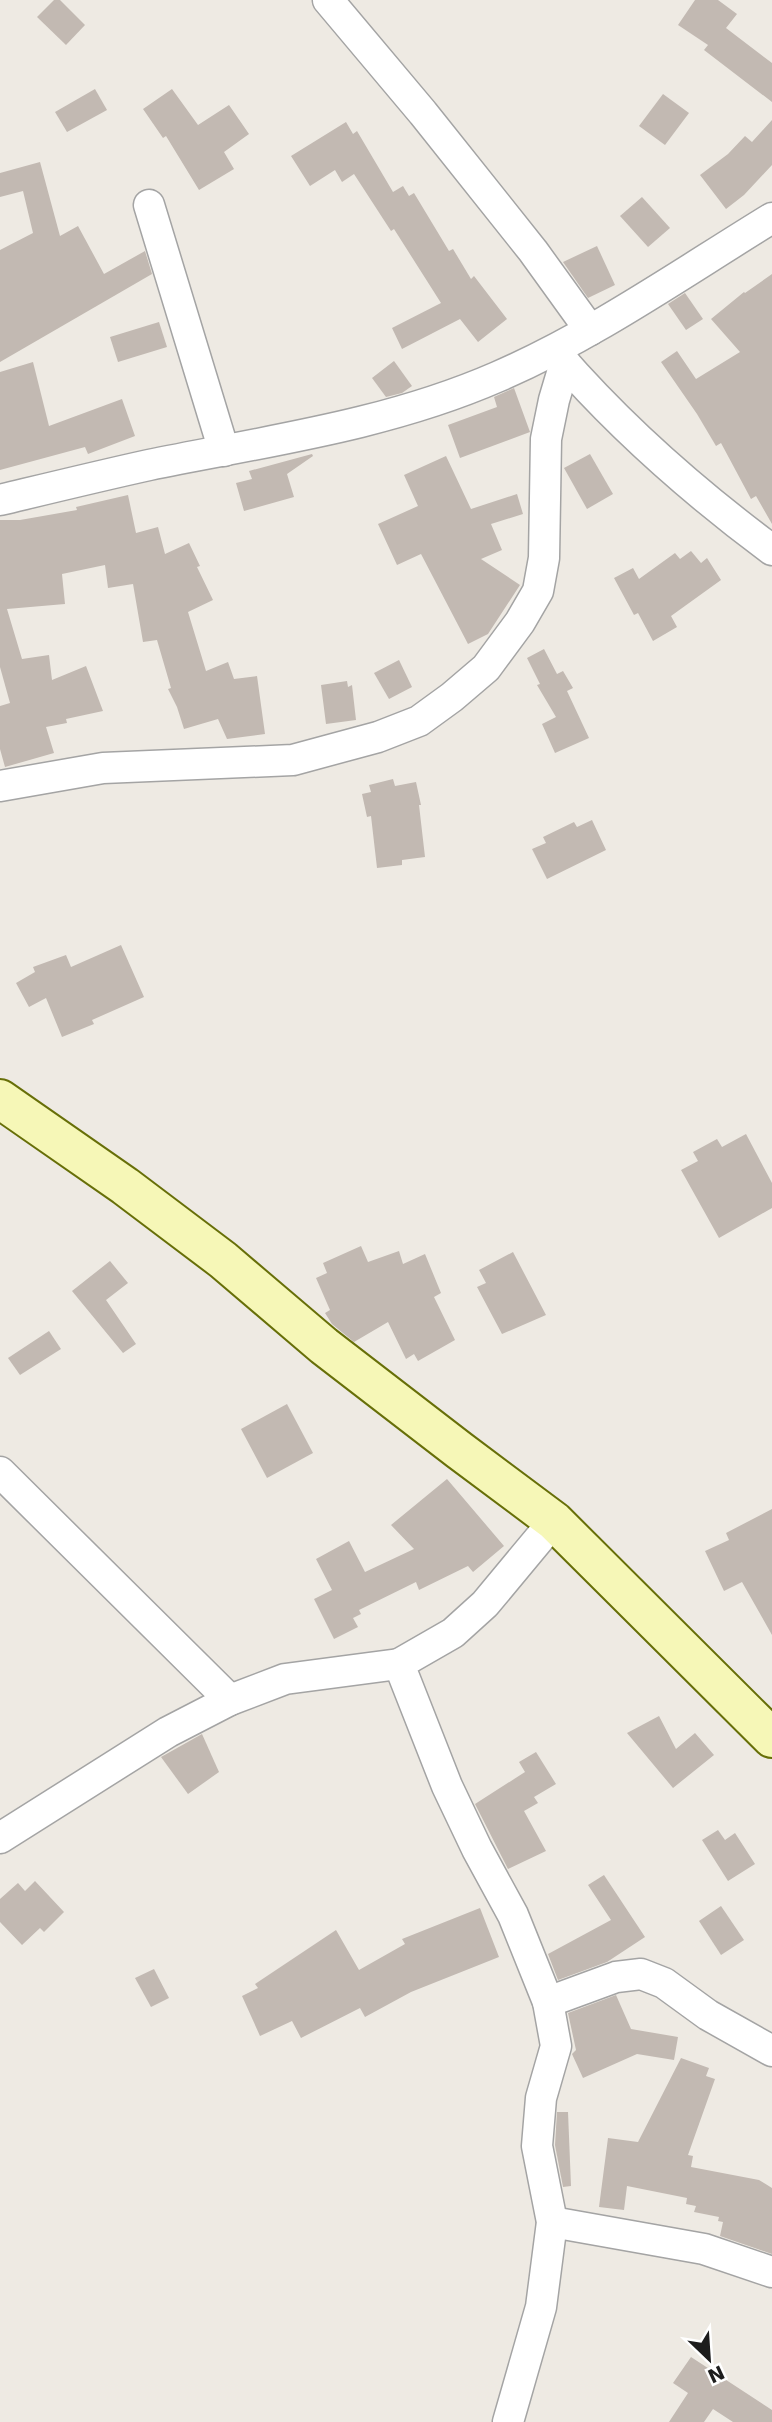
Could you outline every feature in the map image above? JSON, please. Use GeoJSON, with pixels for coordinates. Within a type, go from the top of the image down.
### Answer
{"type":"FeatureCollection","features":[{"type":"Feature","properties":{"kind":"street"},"geometry":{"type":"LineString","coordinates":[[328,0],[423,113],[590,330]]}},
{"type":"Feature","properties":{"kind":"street"},"geometry":{"type":"LineString","coordinates":[[149,205],[224,451]]}},
{"type":"Feature","properties":{"kind":"street"},"geometry":{"type":"LineString","coordinates":[[0,500],[149,466],[307,435],[415,407],[559,356],[590,330],[772,218]]}},
{"type":"Feature","properties":{"kind":"street"},"geometry":{"type":"LineString","coordinates":[[559,356],[591,392],[673,470],[723,514],[772,550]]}},
{"type":"Feature","properties":{"kind":"street"},"geometry":{"type":"LineString","coordinates":[[0,786],[103,768],[293,760],[378,737],[419,721],[452,697],[486,668],[520,622],[538,591],[544,558],[546,439],[559,356]]}},
{"type":"Feature","properties":{"kind":"street"},"geometry":{"type":"LineString","coordinates":[[3,1105],[125,1186],[212,1251],[334,1353],[554,1521],[772,1738]]}},
{"type":"Feature","properties":{"kind":"street"},"geometry":{"type":"LineString","coordinates":[[0,1472],[230,1700]]}},
{"type":"Feature","properties":{"kind":"street"},"geometry":{"type":"LineString","coordinates":[[0,1838],[168,1732],[230,1700],[285,1679],[399,1664],[453,1633],[485,1604],[554,1521]]}},
{"type":"Feature","properties":{"kind":"street"},"geometry":{"type":"LineString","coordinates":[[399,1664],[447,1786],[513,1915],[548,2003],[556,2046],[541,2098],[537,2146],[552,2222],[541,2307],[508,2422]]}},
{"type":"Feature","properties":{"kind":"street"},"geometry":{"type":"LineString","coordinates":[[548,2003],[617,1977],[641,1974],[664,1983],[708,2015],[772,2051]]}},
{"type":"Feature","properties":{"kind":"street"},"geometry":{"type":"LineString","coordinates":[[552,2222],[704,2249],[772,2272]]}},
{"type":"Feature","properties":{"kind":"building"},"geometry":{"type":"Polygon","coordinates":[[[54,0],[60,0],[85,25],[66,45],[37,17],[54,0]]]}},
{"type":"Feature","properties":{"kind":"building"},"geometry":{"type":"Polygon","coordinates":[[[695,0],[718,0],[737,14],[726,28],[772,63],[772,102],[704,50],[708,45],[678,25],[695,0]]]}},
{"type":"Feature","properties":{"kind":"building"},"geometry":{"type":"Polygon","coordinates":[[[95,89],[107,110],[67,132],[55,112],[95,89]]]}},
{"type":"Feature","properties":{"kind":"building"},"geometry":{"type":"Polygon","coordinates":[[[172,89],[198,125],[229,105],[249,134],[224,152],[234,169],[199,190],[166,136],[163,138],[143,109],[172,89]]]}},
{"type":"Feature","properties":{"kind":"building"},"geometry":{"type":"Polygon","coordinates":[[[663,94],[689,113],[665,145],[639,126],[663,94]]]}},
{"type":"Feature","properties":{"kind":"building"},"geometry":{"type":"Polygon","coordinates":[[[772,120],[772,165],[744,195],[726,209],[700,175],[728,154],[745,136],[752,142],[772,120]]]}},
{"type":"Feature","properties":{"kind":"building"},"geometry":{"type":"Polygon","coordinates":[[[346,122],[353,134],[357,131],[393,192],[403,186],[409,196],[414,193],[449,251],[453,249],[471,279],[474,276],[507,319],[478,342],[460,319],[402,349],[392,328],[441,303],[394,229],[391,231],[354,174],[342,182],[335,170],[310,186],[291,156],[346,122]]]}},
{"type":"Feature","properties":{"kind":"building"},"geometry":{"type":"Polygon","coordinates":[[[40,162],[60,236],[78,226],[104,274],[145,251],[152,274],[0,362],[0,250],[33,233],[23,191],[0,197],[0,173],[40,162]]]}},
{"type":"Feature","properties":{"kind":"building"},"geometry":{"type":"Polygon","coordinates":[[[642,197],[670,228],[648,247],[620,216],[642,197]]]}},
{"type":"Feature","properties":{"kind":"building"},"geometry":{"type":"Polygon","coordinates":[[[597,246],[615,285],[588,298],[563,262],[597,246]]]}},
{"type":"Feature","properties":{"kind":"building"},"geometry":{"type":"Polygon","coordinates":[[[772,274],[772,524],[756,496],[751,499],[721,443],[716,446],[661,362],[677,351],[696,379],[740,352],[711,319],[744,292],[772,274]]]}},
{"type":"Feature","properties":{"kind":"building"},"geometry":{"type":"Polygon","coordinates":[[[685,293],[703,319],[686,330],[668,304],[685,293]]]}},
{"type":"Feature","properties":{"kind":"building"},"geometry":{"type":"Polygon","coordinates":[[[159,322],[167,347],[118,362],[110,337],[159,322]]]}},
{"type":"Feature","properties":{"kind":"building"},"geometry":{"type":"Polygon","coordinates":[[[394,361],[412,386],[402,393],[386,397],[372,378],[394,361]]]}},
{"type":"Feature","properties":{"kind":"building"},"geometry":{"type":"Polygon","coordinates":[[[33,362],[49,426],[122,399],[135,436],[88,454],[85,447],[0,470],[0,372],[33,362]]]}},
{"type":"Feature","properties":{"kind":"building"},"geometry":{"type":"Polygon","coordinates":[[[514,388],[530,432],[460,458],[448,425],[497,407],[494,397],[514,388]]]}},
{"type":"Feature","properties":{"kind":"building"},"geometry":{"type":"Polygon","coordinates":[[[312,454],[313,456],[287,474],[294,497],[244,511],[236,483],[252,479],[249,471],[312,454]]]}},
{"type":"Feature","properties":{"kind":"building"},"geometry":{"type":"Polygon","coordinates":[[[590,454],[613,494],[587,509],[564,468],[590,454]]]}},
{"type":"Feature","properties":{"kind":"building"},"geometry":{"type":"Polygon","coordinates":[[[446,456],[471,509],[517,494],[523,514],[491,524],[502,550],[481,559],[520,585],[488,634],[468,644],[421,554],[397,565],[378,524],[418,506],[404,475],[446,456]]]}},
{"type":"Feature","properties":{"kind":"building"},"geometry":{"type":"Polygon","coordinates":[[[128,495],[136,533],[158,527],[165,554],[189,543],[213,600],[188,612],[206,671],[228,662],[234,679],[257,676],[265,734],[227,739],[218,719],[184,729],[168,689],[171,688],[157,640],[143,642],[133,584],[108,588],[105,565],[62,574],[65,604],[7,609],[22,659],[49,655],[52,680],[86,666],[103,711],[66,719],[67,723],[46,727],[54,753],[5,767],[0,749],[0,706],[10,703],[0,667],[0,520],[20,520],[77,510],[76,507],[128,495]]]}},
{"type":"Feature","properties":{"kind":"building"},"geometry":{"type":"Polygon","coordinates":[[[691,551],[701,563],[707,558],[721,580],[671,616],[677,627],[653,641],[638,613],[634,615],[614,578],[633,568],[639,579],[675,553],[680,559],[691,551]]]}},
{"type":"Feature","properties":{"kind":"building"},"geometry":{"type":"Polygon","coordinates":[[[544,649],[557,674],[563,671],[573,688],[567,691],[589,738],[555,753],[542,724],[556,717],[537,685],[540,684],[527,658],[544,649]]]}},
{"type":"Feature","properties":{"kind":"building"},"geometry":{"type":"Polygon","coordinates":[[[399,660],[412,687],[389,699],[374,673],[399,660]]]}},
{"type":"Feature","properties":{"kind":"building"},"geometry":{"type":"Polygon","coordinates":[[[347,681],[348,687],[352,685],[356,720],[326,724],[321,685],[347,681]]]}},
{"type":"Feature","properties":{"kind":"building"},"geometry":{"type":"Polygon","coordinates":[[[393,779],[395,786],[416,782],[421,805],[425,857],[402,860],[402,865],[377,868],[371,816],[367,817],[362,794],[371,792],[369,785],[393,779]]]}},
{"type":"Feature","properties":{"kind":"building"},"geometry":{"type":"Polygon","coordinates":[[[592,820],[606,850],[547,879],[532,849],[546,843],[543,837],[574,822],[577,827],[592,820]]]}},
{"type":"Feature","properties":{"kind":"building"},"geometry":{"type":"Polygon","coordinates":[[[121,945],[144,997],[92,1020],[94,1024],[62,1037],[46,998],[29,1007],[16,983],[35,972],[33,967],[66,955],[71,967],[121,945]]]}},
{"type":"Feature","properties":{"kind":"building"},"geometry":{"type":"Polygon","coordinates":[[[746,1134],[772,1183],[772,1208],[719,1238],[681,1170],[698,1161],[693,1152],[717,1139],[722,1147],[746,1134]]]}},
{"type":"Feature","properties":{"kind":"building"},"geometry":{"type":"Polygon","coordinates":[[[361,1246],[368,1262],[399,1251],[403,1264],[425,1254],[441,1293],[434,1297],[455,1340],[418,1361],[414,1354],[406,1359],[388,1322],[354,1342],[332,1324],[325,1313],[330,1310],[316,1278],[327,1273],[323,1263],[361,1246]]]}},
{"type":"Feature","properties":{"kind":"building"},"geometry":{"type":"Polygon","coordinates":[[[513,1252],[546,1315],[502,1334],[477,1287],[486,1283],[479,1270],[513,1252]]]}},
{"type":"Feature","properties":{"kind":"building"},"geometry":{"type":"Polygon","coordinates":[[[110,1261],[128,1283],[106,1300],[136,1344],[123,1353],[72,1291],[110,1261]]]}},
{"type":"Feature","properties":{"kind":"building"},"geometry":{"type":"Polygon","coordinates":[[[49,1331],[61,1349],[20,1375],[8,1358],[49,1331]]]}},
{"type":"Feature","properties":{"kind":"building"},"geometry":{"type":"Polygon","coordinates":[[[287,1404],[313,1453],[267,1478],[241,1429],[287,1404]]]}},
{"type":"Feature","properties":{"kind":"building"},"geometry":{"type":"Polygon","coordinates":[[[447,1479],[504,1546],[473,1572],[468,1566],[419,1590],[416,1582],[359,1610],[361,1614],[353,1618],[358,1627],[334,1639],[314,1599],[332,1590],[316,1559],[349,1541],[365,1572],[414,1549],[391,1525],[447,1479]]]}},
{"type":"Feature","properties":{"kind":"building"},"geometry":{"type":"Polygon","coordinates":[[[772,1509],[772,1635],[742,1582],[724,1591],[705,1551],[729,1540],[726,1533],[772,1509]]]}},
{"type":"Feature","properties":{"kind":"building"},"geometry":{"type":"Polygon","coordinates":[[[659,1716],[676,1749],[695,1733],[714,1755],[673,1788],[627,1733],[659,1716]]]}},
{"type":"Feature","properties":{"kind":"building"},"geometry":{"type":"Polygon","coordinates":[[[202,1734],[219,1772],[188,1794],[161,1757],[202,1734]]]}},
{"type":"Feature","properties":{"kind":"building"},"geometry":{"type":"Polygon","coordinates":[[[536,1752],[556,1784],[534,1797],[538,1803],[524,1811],[546,1851],[508,1869],[475,1804],[525,1772],[519,1762],[536,1752]]]}},
{"type":"Feature","properties":{"kind":"building"},"geometry":{"type":"Polygon","coordinates":[[[718,1830],[725,1840],[735,1833],[755,1864],[728,1881],[702,1840],[718,1830]]]}},
{"type":"Feature","properties":{"kind":"building"},"geometry":{"type":"Polygon","coordinates":[[[604,1875],[645,1937],[607,1962],[558,1980],[548,1954],[611,1920],[588,1885],[604,1875]]]}},
{"type":"Feature","properties":{"kind":"building"},"geometry":{"type":"Polygon","coordinates":[[[35,1881],[64,1912],[44,1932],[40,1928],[22,1945],[0,1922],[0,1899],[18,1883],[25,1891],[35,1881]]]}},
{"type":"Feature","properties":{"kind":"building"},"geometry":{"type":"Polygon","coordinates":[[[721,1906],[744,1940],[721,1955],[699,1921],[721,1906]]]}},
{"type":"Feature","properties":{"kind":"building"},"geometry":{"type":"Polygon","coordinates":[[[480,1908],[499,1957],[411,1992],[365,2017],[360,2008],[301,2038],[292,2021],[260,2036],[242,1996],[258,1988],[255,1984],[336,1930],[359,1970],[405,1944],[402,1939],[480,1908]]]}},
{"type":"Feature","properties":{"kind":"building"},"geometry":{"type":"Polygon","coordinates":[[[154,1969],[169,1998],[151,2007],[135,1978],[154,1969]]]}},
{"type":"Feature","properties":{"kind":"building"},"geometry":{"type":"Polygon","coordinates":[[[616,1995],[631,2029],[678,2037],[674,2060],[637,2054],[583,2078],[572,2054],[576,2050],[568,2013],[616,1995]]]}},
{"type":"Feature","properties":{"kind":"building"},"geometry":{"type":"Polygon","coordinates":[[[681,2058],[709,2068],[706,2076],[715,2079],[688,2155],[693,2156],[691,2167],[759,2180],[772,2188],[772,2254],[720,2236],[723,2222],[718,2221],[719,2217],[694,2212],[696,2206],[686,2204],[687,2198],[627,2186],[624,2210],[599,2207],[608,2138],[638,2142],[681,2058]]]}},
{"type":"Feature","properties":{"kind":"building"},"geometry":{"type":"Polygon","coordinates":[[[557,2112],[568,2112],[571,2186],[563,2187],[555,2145],[557,2112]]]}},
{"type":"Feature","properties":{"kind":"building"},"geometry":{"type":"Polygon","coordinates":[[[691,2357],[772,2410],[772,2422],[733,2422],[713,2409],[704,2422],[669,2422],[688,2393],[673,2383],[691,2357]]]}}]}
